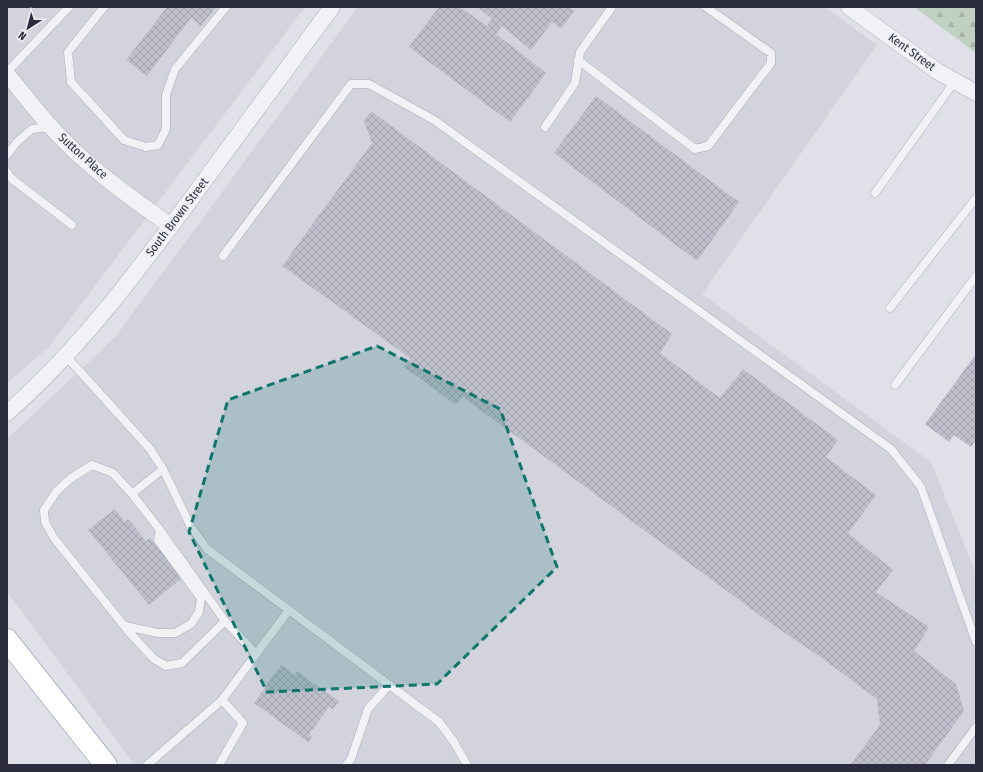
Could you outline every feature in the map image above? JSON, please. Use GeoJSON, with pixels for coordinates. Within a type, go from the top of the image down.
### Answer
{"type":"FeatureCollection","features":[{"type":"Feature","properties":{"kind":"highway"},"geometry":{"type":"LineString","coordinates":[[7,640],[106,765]]}},
{"type":"Feature","properties":{"kind":"street","name":"South Brown Street"},"geometry":{"type":"LineString","coordinates":[[7,413],[30,393],[66,356],[109,307],[171,226],[332,7]]}},
{"type":"Feature","properties":{"kind":"street","name":"Kent Street"},"geometry":{"type":"LineString","coordinates":[[850,7],[937,71],[976,94]]}},
{"type":"Feature","properties":{"kind":"street","name":"Sutton Place"},"geometry":{"type":"LineString","coordinates":[[7,73],[50,127],[92,166],[135,201],[171,226]]}},
{"type":"Feature","properties":{"kind":"lane"},"geometry":{"type":"LineString","coordinates":[[7,73],[69,7]]}},
{"type":"Feature","properties":{"kind":"lane"},"geometry":{"type":"LineString","coordinates":[[104,7],[68,52],[70,82],[124,140],[146,147],[158,145],[166,129],[166,95],[175,69],[226,7]]}},
{"type":"Feature","properties":{"kind":"lane"},"geometry":{"type":"LineString","coordinates":[[545,127],[575,83],[580,52],[612,7]]}},
{"type":"Feature","properties":{"kind":"lane"},"geometry":{"type":"LineString","coordinates":[[578,60],[695,149],[708,146],[771,63],[771,53],[706,7]]}},
{"type":"Feature","properties":{"kind":"lane"},"geometry":{"type":"LineString","coordinates":[[875,193],[955,81]]}},
{"type":"Feature","properties":{"kind":"lane"},"geometry":{"type":"LineString","coordinates":[[223,256],[351,84],[369,84],[434,120],[891,449],[920,487],[976,642]]}},
{"type":"Feature","properties":{"kind":"lane"},"geometry":{"type":"LineString","coordinates":[[7,155],[17,142],[32,129],[50,127]]}},
{"type":"Feature","properties":{"kind":"lane"},"geometry":{"type":"LineString","coordinates":[[7,172],[12,179],[72,225]]}},
{"type":"Feature","properties":{"kind":"lane"},"geometry":{"type":"LineString","coordinates":[[890,308],[976,198]]}},
{"type":"Feature","properties":{"kind":"lane"},"geometry":{"type":"LineString","coordinates":[[895,385],[976,276]]}},
{"type":"Feature","properties":{"kind":"lane"},"geometry":{"type":"LineString","coordinates":[[66,356],[150,449],[163,469],[191,528],[207,549],[439,722],[454,742],[467,765]]}},
{"type":"Feature","properties":{"kind":"lane"},"geometry":{"type":"LineString","coordinates":[[225,621],[182,663],[166,666],[154,659],[125,626],[54,538],[45,522],[44,510],[56,492],[72,478],[92,465],[113,473],[132,494],[160,530],[225,621],[256,654]]}},
{"type":"Feature","properties":{"kind":"lane"},"geometry":{"type":"LineString","coordinates":[[132,494],[163,469]]}},
{"type":"Feature","properties":{"kind":"lane"},"geometry":{"type":"LineString","coordinates":[[125,626],[158,633],[175,633],[191,624],[199,612],[201,598],[158,540],[160,530]]}},
{"type":"Feature","properties":{"kind":"lane"},"geometry":{"type":"LineString","coordinates":[[147,765],[222,700],[289,610]]}},
{"type":"Feature","properties":{"kind":"lane"},"geometry":{"type":"LineString","coordinates":[[346,765],[350,759],[368,709],[389,685]]}},
{"type":"Feature","properties":{"kind":"lane"},"geometry":{"type":"LineString","coordinates":[[219,765],[243,723],[222,700]]}},
{"type":"Feature","properties":{"kind":"lane"},"geometry":{"type":"LineString","coordinates":[[948,765],[976,727]]}},
{"type":"Feature","properties":{"kind":"highlighted area"},"geometry":{"type":"Polygon","coordinates":[[[377,346],[500,409],[557,567],[437,684],[267,692],[189,532],[228,400],[377,346]]]}},
{"type":"Feature","properties":{"kind":"shaded area"},"geometry":{"type":"Polygon","coordinates":[[[7,7],[305,7],[50,346],[7,383],[7,7]]]}},
{"type":"Feature","properties":{"kind":"shaded area"},"geometry":{"type":"Polygon","coordinates":[[[358,7],[825,7],[877,45],[702,294],[931,462],[976,574],[976,765],[135,765],[7,592],[7,439],[116,336],[358,7]]]}},
{"type":"Feature","properties":{"kind":"green space"},"geometry":{"type":"Polygon","coordinates":[[[914,7],[976,7],[976,53],[914,7]]]}},
{"type":"Feature","properties":{"kind":"building"},"geometry":{"type":"Polygon","coordinates":[[[167,7],[216,7],[201,26],[191,18],[147,76],[126,60],[167,7]]]}},
{"type":"Feature","properties":{"kind":"building"},"geometry":{"type":"Polygon","coordinates":[[[439,7],[460,7],[487,26],[492,19],[479,8],[480,7],[569,7],[574,11],[561,29],[552,22],[531,50],[502,26],[496,34],[546,73],[510,122],[409,47],[439,7]]]}},
{"type":"Feature","properties":{"kind":"building"},"geometry":{"type":"Polygon","coordinates":[[[596,96],[739,202],[697,261],[554,153],[596,96]]]}},
{"type":"Feature","properties":{"kind":"building"},"geometry":{"type":"Polygon","coordinates":[[[371,111],[672,334],[660,353],[720,398],[743,369],[838,440],[826,457],[876,495],[848,533],[893,570],[876,592],[929,627],[914,651],[956,684],[964,711],[925,765],[850,765],[880,725],[877,699],[826,661],[776,627],[463,397],[456,405],[404,367],[410,358],[282,266],[372,143],[364,121],[371,111]]]}},
{"type":"Feature","properties":{"kind":"building"},"geometry":{"type":"Polygon","coordinates":[[[976,354],[976,440],[971,447],[954,435],[949,442],[925,424],[976,354]]]}},
{"type":"Feature","properties":{"kind":"building"},"geometry":{"type":"Polygon","coordinates":[[[115,509],[125,522],[128,519],[146,541],[150,538],[182,578],[149,605],[88,530],[115,509]]]}},
{"type":"Feature","properties":{"kind":"building"},"geometry":{"type":"Polygon","coordinates":[[[281,665],[294,675],[297,671],[339,701],[333,709],[329,707],[309,734],[312,737],[308,742],[254,703],[281,665]]]}}]}
